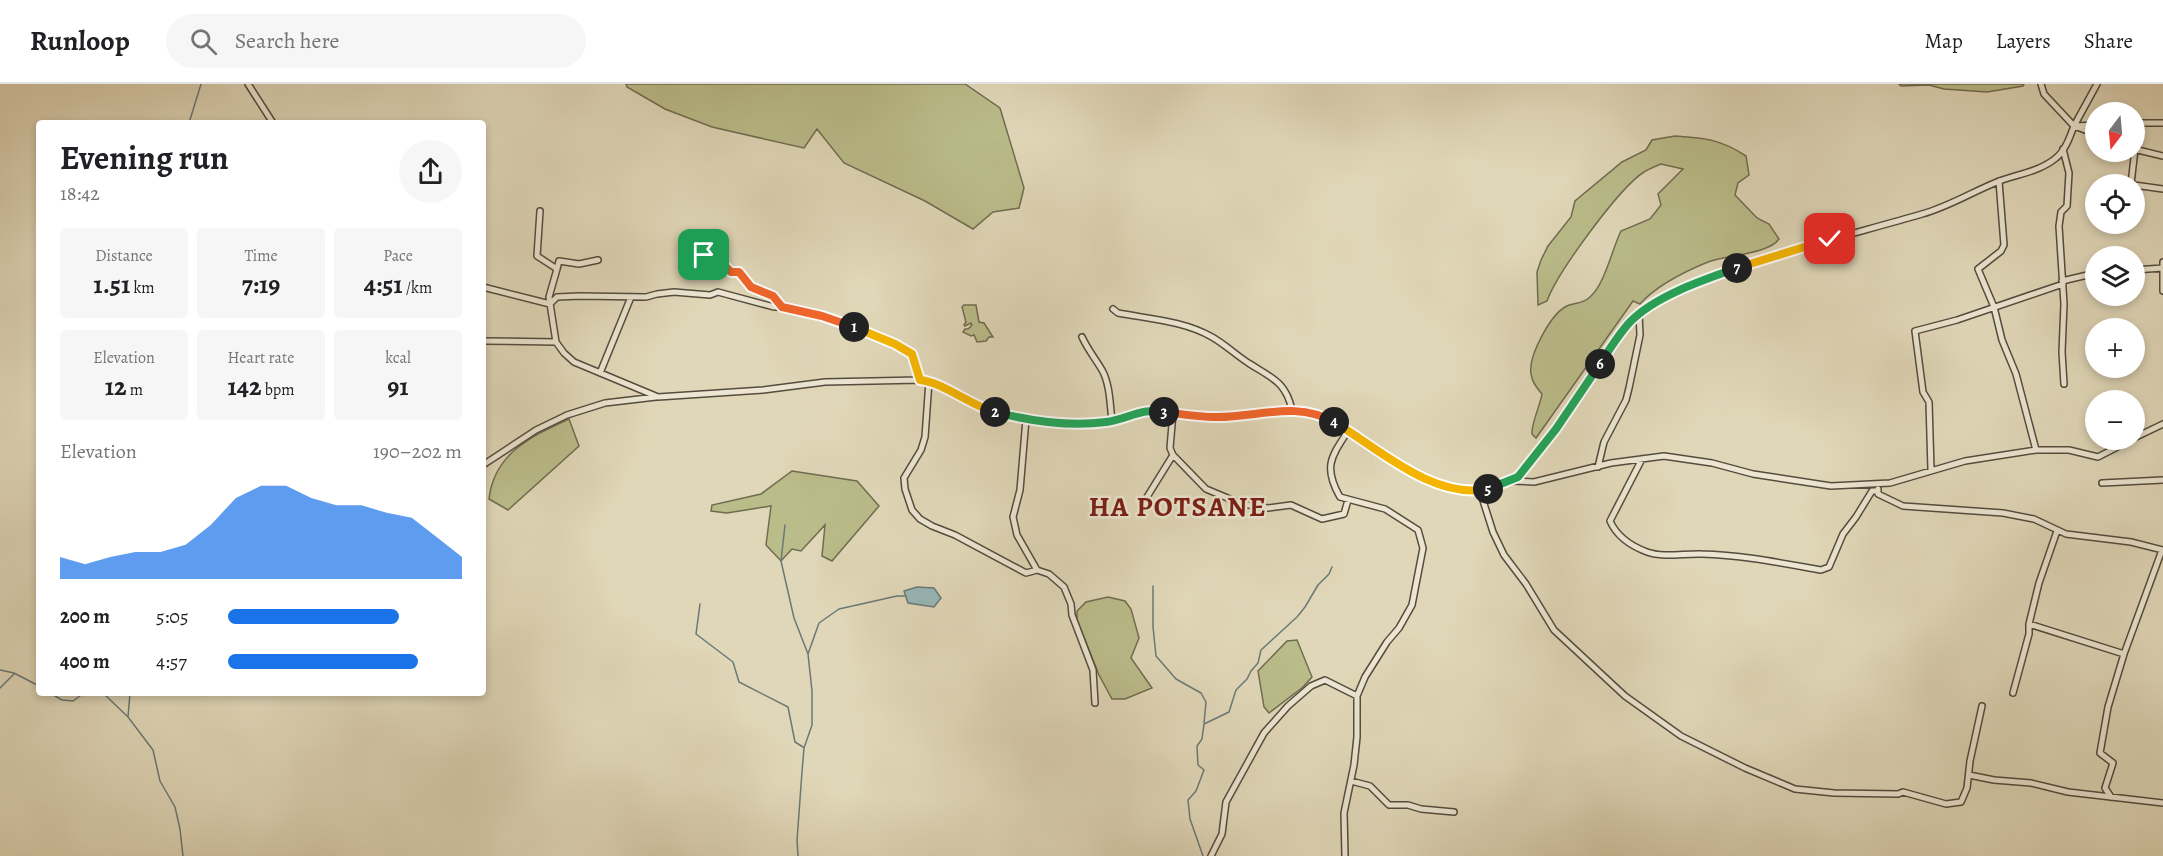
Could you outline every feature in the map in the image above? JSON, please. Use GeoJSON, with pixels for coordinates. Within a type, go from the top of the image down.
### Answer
{"type":"FeatureCollection","features":[{"type":"Feature","properties":{"kind":"street"},"geometry":{"type":"LineString","coordinates":[[248,84],[271,120]]}},
{"type":"Feature","properties":{"kind":"street"},"geometry":{"type":"LineString","coordinates":[[2041,84],[2044,94],[2074,126],[2085,130]]}},
{"type":"Feature","properties":{"kind":"street"},"geometry":{"type":"LineString","coordinates":[[486,463],[536,430],[567,415],[605,403],[763,390],[825,382],[920,380],[929,381],[984,409],[1052,423],[1104,423],[1153,409],[1215,417],[1292,410],[1323,416],[1409,470],[1443,486],[1467,492],[1495,488],[1518,477],[1556,429],[1628,324],[1639,314],[1665,298],[1718,275],[1784,253],[1924,214],[1999,181],[2038,169],[2057,157],[2063,149],[2097,84]]}},
{"type":"Feature","properties":{"kind":"street"},"geometry":{"type":"LineString","coordinates":[[2145,123],[2163,123]]}},
{"type":"Feature","properties":{"kind":"street"},"geometry":{"type":"LineString","coordinates":[[2074,126],[2085,126]]}},
{"type":"Feature","properties":{"kind":"street"},"geometry":{"type":"LineString","coordinates":[[2063,149],[2069,173],[2067,206],[2061,212],[2059,226],[2064,304],[2062,352],[2064,384]]}},
{"type":"Feature","properties":{"kind":"street"},"geometry":{"type":"LineString","coordinates":[[2145,152],[2163,156]]}},
{"type":"Feature","properties":{"kind":"street"},"geometry":{"type":"LineString","coordinates":[[1999,181],[2004,245],[2001,251],[1978,269],[1994,307],[2000,334],[2016,374],[2036,450]]}},
{"type":"Feature","properties":{"kind":"street"},"geometry":{"type":"LineString","coordinates":[[2145,187],[2163,189]]}},
{"type":"Feature","properties":{"kind":"street"},"geometry":{"type":"LineString","coordinates":[[540,212],[537,256],[557,269]]}},
{"type":"Feature","properties":{"kind":"street"},"geometry":{"type":"LineString","coordinates":[[689,244],[694,250],[720,261],[731,272],[739,272],[751,287],[773,296],[782,307]]}},
{"type":"Feature","properties":{"kind":"street"},"geometry":{"type":"LineString","coordinates":[[720,261],[722,251]]}},
{"type":"Feature","properties":{"kind":"street"},"geometry":{"type":"LineString","coordinates":[[598,261],[579,264],[560,261],[549,297],[556,342],[574,362],[658,397]]}},
{"type":"Feature","properties":{"kind":"street"},"geometry":{"type":"LineString","coordinates":[[2145,268],[2163,266],[2163,291]]}},
{"type":"Feature","properties":{"kind":"street"},"geometry":{"type":"LineString","coordinates":[[1931,470],[1929,402],[1923,392],[1915,331],[1958,320],[2085,276]]}},
{"type":"Feature","properties":{"kind":"street"},"geometry":{"type":"LineString","coordinates":[[486,288],[550,304]]}},
{"type":"Feature","properties":{"kind":"street"},"geometry":{"type":"LineString","coordinates":[[550,304],[557,297],[646,297],[674,292],[710,295],[718,292],[838,322],[899,345],[912,354],[920,380]]}},
{"type":"Feature","properties":{"kind":"street"},"geometry":{"type":"LineString","coordinates":[[600,373],[631,297]]}},
{"type":"Feature","properties":{"kind":"street"},"geometry":{"type":"LineString","coordinates":[[1113,309],[1118,313],[1163,320],[1198,330],[1212,337],[1277,381],[1288,394],[1292,410]]}},
{"type":"Feature","properties":{"kind":"street"},"geometry":{"type":"LineString","coordinates":[[1598,466],[1604,442],[1626,399],[1629,388],[1640,334],[1639,314]]}},
{"type":"Feature","properties":{"kind":"street"},"geometry":{"type":"LineString","coordinates":[[1082,337],[1089,354],[1103,371],[1112,421]]}},
{"type":"Feature","properties":{"kind":"street"},"geometry":{"type":"LineString","coordinates":[[486,340],[556,342]]}},
{"type":"Feature","properties":{"kind":"street"},"geometry":{"type":"LineString","coordinates":[[929,381],[925,437],[921,450],[904,478],[912,510],[920,519],[932,526],[955,535],[1026,573],[1037,570],[1049,574],[1064,587],[1093,670],[1095,703]]}},
{"type":"Feature","properties":{"kind":"street"},"geometry":{"type":"LineString","coordinates":[[1173,413],[1170,448],[1173,455],[1206,489],[1242,504],[1268,508],[1291,505],[1322,519],[1344,514],[1348,500]]}},
{"type":"Feature","properties":{"kind":"street"},"geometry":{"type":"LineString","coordinates":[[1026,418],[1020,490],[1013,517],[1017,535],[1037,570]]}},
{"type":"Feature","properties":{"kind":"street"},"geometry":{"type":"LineString","coordinates":[[2145,433],[2163,424]]}},
{"type":"Feature","properties":{"kind":"street"},"geometry":{"type":"LineString","coordinates":[[1345,856],[1344,813],[1352,780],[1357,737],[1357,696],[1365,677],[1400,628],[1412,605],[1423,548],[1418,530],[1405,521],[1385,509],[1340,497],[1330,475],[1331,458],[1348,431]]}},
{"type":"Feature","properties":{"kind":"street"},"geometry":{"type":"LineString","coordinates":[[1512,481],[1534,482],[1598,466],[1664,456],[1712,463],[1753,474],[1831,486],[1908,479],[1931,470],[1995,455],[2036,450],[2069,450],[2098,457],[2112,450]]}},
{"type":"Feature","properties":{"kind":"street"},"geometry":{"type":"LineString","coordinates":[[1147,497],[1173,455]]}},
{"type":"Feature","properties":{"kind":"street"},"geometry":{"type":"LineString","coordinates":[[1642,459],[1610,521],[1615,532],[1630,544],[1650,553],[1748,557],[1821,570],[1829,567],[1843,534],[1872,491],[1878,491]]}},
{"type":"Feature","properties":{"kind":"street"},"geometry":{"type":"LineString","coordinates":[[2102,483],[2163,480]]}},
{"type":"Feature","properties":{"kind":"street"},"geometry":{"type":"LineString","coordinates":[[1879,483],[1878,494],[1903,506],[2003,513],[2034,519],[2057,531],[2085,537],[2131,542],[2162,550],[2124,654],[2108,707],[2100,753],[2113,763],[2105,788],[2111,797]]}},
{"type":"Feature","properties":{"kind":"street"},"geometry":{"type":"LineString","coordinates":[[1479,491],[1493,532],[1504,555],[1526,584],[1554,630],[1625,696],[1681,736],[1745,768],[1795,789],[1834,793],[1898,794],[1903,792],[1952,804],[1961,802],[1964,798],[1982,706]]}},
{"type":"Feature","properties":{"kind":"street"},"geometry":{"type":"LineString","coordinates":[[2013,693],[2046,560],[2057,531]]}},
{"type":"Feature","properties":{"kind":"street"},"geometry":{"type":"LineString","coordinates":[[2029,624],[2124,654]]}},
{"type":"Feature","properties":{"kind":"street"},"geometry":{"type":"LineString","coordinates":[[1211,856],[1222,834],[1226,802],[1235,783],[1264,733],[1288,706],[1311,686],[1325,680],[1357,696]]}},
{"type":"Feature","properties":{"kind":"street"},"geometry":{"type":"LineString","coordinates":[[1969,775],[2031,783],[2068,792],[2163,803]]}},
{"type":"Feature","properties":{"kind":"street"},"geometry":{"type":"LineString","coordinates":[[1352,780],[1370,786],[1389,805],[1408,805],[1421,809],[1454,812]]}},
{"type":"Feature","properties":{"kind":"green space"},"geometry":{"type":"Polygon","coordinates":[[[626,84],[965,84],[1000,108],[1024,188],[1019,208],[993,212],[973,229],[925,201],[844,163],[817,129],[804,148],[712,127],[665,109],[627,87],[626,84]]]}},
{"type":"Feature","properties":{"kind":"green space"},"geometry":{"type":"Polygon","coordinates":[[[1899,84],[2024,84],[1987,92],[1944,89],[1929,85],[1901,86],[1899,84]]]}},
{"type":"Feature","properties":{"kind":"green space"},"geometry":{"type":"Polygon","coordinates":[[[1675,136],[1712,140],[1746,156],[1749,175],[1738,183],[1735,195],[1757,218],[1769,224],[1779,239],[1774,244],[1757,251],[1708,262],[1663,285],[1640,304],[1633,301],[1536,438],[1532,430],[1542,394],[1532,380],[1531,366],[1541,337],[1559,312],[1568,305],[1587,300],[1595,291],[1604,275],[1621,231],[1650,219],[1661,205],[1658,194],[1683,169],[1661,164],[1644,172],[1633,181],[1605,212],[1575,252],[1547,301],[1538,305],[1537,272],[1541,260],[1548,246],[1571,217],[1575,201],[1622,162],[1646,150],[1652,140],[1675,136]]]}},
{"type":"Feature","properties":{"kind":"green space"},"geometry":{"type":"Polygon","coordinates":[[[976,305],[979,322],[984,323],[993,337],[977,342],[974,335],[963,332],[972,325],[971,323],[964,325],[966,322],[962,307],[976,305]]]}},
{"type":"Feature","properties":{"kind":"green space"},"geometry":{"type":"Polygon","coordinates":[[[569,419],[579,446],[508,510],[489,499],[498,469],[517,448],[569,419]]]}},
{"type":"Feature","properties":{"kind":"green space"},"geometry":{"type":"Polygon","coordinates":[[[792,471],[857,481],[879,506],[832,561],[822,556],[825,525],[801,551],[792,549],[781,561],[766,545],[771,506],[727,513],[711,511],[712,505],[761,494],[792,471]]]}},
{"type":"Feature","properties":{"kind":"green space"},"geometry":{"type":"Polygon","coordinates":[[[1108,597],[1125,601],[1131,609],[1139,638],[1131,658],[1152,688],[1125,699],[1112,699],[1099,675],[1077,620],[1077,611],[1086,602],[1108,597]]]}},
{"type":"Feature","properties":{"kind":"green space"},"geometry":{"type":"Polygon","coordinates":[[[1297,640],[1312,677],[1303,687],[1269,713],[1264,707],[1258,671],[1287,641],[1297,640]]]}},
{"type":"Feature","properties":{"kind":"water"},"geometry":{"type":"Polygon","coordinates":[[[917,587],[934,588],[941,598],[934,607],[908,603],[904,591],[917,587]]]}},
{"type":"Feature","properties":{"kind":"waterway"},"geometry":{"type":"LineString","coordinates":[[190,120],[201,84]]}},
{"type":"Feature","properties":{"kind":"waterway"},"geometry":{"type":"LineString","coordinates":[[785,525],[781,561],[794,618],[808,654],[812,691],[812,725],[804,748],[797,840],[798,856]]}},
{"type":"Feature","properties":{"kind":"waterway"},"geometry":{"type":"LineString","coordinates":[[1203,856],[1190,819],[1188,800],[1196,791],[1204,770],[1198,765],[1197,746],[1202,739],[1204,724],[1229,712],[1236,690],[1258,663],[1261,650],[1297,617],[1332,567]]}},
{"type":"Feature","properties":{"kind":"waterway"},"geometry":{"type":"LineString","coordinates":[[1153,586],[1156,656],[1176,679],[1201,693],[1206,702],[1204,723]]}},
{"type":"Feature","properties":{"kind":"waterway"},"geometry":{"type":"LineString","coordinates":[[808,654],[819,623],[839,609],[905,596]]}},
{"type":"Feature","properties":{"kind":"waterway"},"geometry":{"type":"LineString","coordinates":[[700,604],[696,634],[733,662],[739,682],[788,707],[795,742],[803,747]]}},
{"type":"Feature","properties":{"kind":"waterway"},"geometry":{"type":"LineString","coordinates":[[0,670],[14,673],[36,684]]}},
{"type":"Feature","properties":{"kind":"waterway"},"geometry":{"type":"LineString","coordinates":[[0,688],[14,674]]}},
{"type":"Feature","properties":{"kind":"waterway"},"geometry":{"type":"LineString","coordinates":[[55,696],[62,700],[73,701],[80,696]]}},
{"type":"Feature","properties":{"kind":"waterway"},"geometry":{"type":"LineString","coordinates":[[106,696],[128,717]]}},
{"type":"Feature","properties":{"kind":"waterway"},"geometry":{"type":"LineString","coordinates":[[130,696],[128,717],[153,750],[160,781],[175,807],[183,856]]}},
{"type":"Feature","properties":{"kind":"district","name":"HA POTSANE"},"geometry":{"type":"Point","coordinates":[1178,506]}},
{"type":"Feature","properties":{"kind":"route"},"geometry":{"type":"LineString","coordinates":[[704,255],[720,261],[731,272],[739,272],[751,287],[773,296],[782,307],[822,316],[899,345],[912,354],[920,380],[937,384],[984,409],[1052,423],[1104,423],[1153,409],[1215,417],[1292,410],[1323,416],[1409,470],[1443,486],[1467,492],[1495,488],[1518,477],[1556,429],[1628,324],[1639,314],[1696,283],[1830,239]]}}]}
